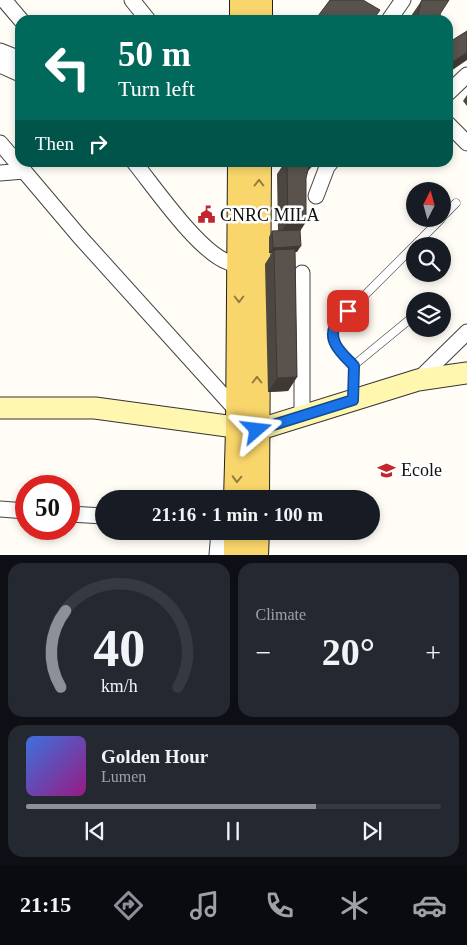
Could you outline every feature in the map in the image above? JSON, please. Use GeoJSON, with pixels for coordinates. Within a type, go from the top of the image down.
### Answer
{"type":"FeatureCollection","features":[{"type":"Feature","properties":{"kind":"main road"},"geometry":{"type":"LineString","coordinates":[[242,0],[242,15]]}},
{"type":"Feature","properties":{"kind":"main road"},"geometry":{"type":"LineString","coordinates":[[260,0],[260,15]]}},
{"type":"Feature","properties":{"kind":"main road"},"geometry":{"type":"LineString","coordinates":[[240,167],[239,265],[245,424],[256,490]]}},
{"type":"Feature","properties":{"kind":"main road"},"geometry":{"type":"LineString","coordinates":[[237,490],[245,424],[259,167]]}},
{"type":"Feature","properties":{"kind":"main road"},"geometry":{"type":"LineString","coordinates":[[0,408],[95,408],[245,424],[302,416],[418,380],[467,373]]}},
{"type":"Feature","properties":{"kind":"main road"},"geometry":{"type":"LineString","coordinates":[[236,540],[236,555]]}},
{"type":"Feature","properties":{"kind":"main road"},"geometry":{"type":"LineString","coordinates":[[256,540],[256,555]]}},
{"type":"Feature","properties":{"kind":"street"},"geometry":{"type":"LineString","coordinates":[[4,0],[17,15]]}},
{"type":"Feature","properties":{"kind":"street"},"geometry":{"type":"LineString","coordinates":[[132,0],[144,15]]}},
{"type":"Feature","properties":{"kind":"street"},"geometry":{"type":"LineString","coordinates":[[392,15],[403,0]]}},
{"type":"Feature","properties":{"kind":"street"},"geometry":{"type":"LineString","coordinates":[[0,51],[15,57]]}},
{"type":"Feature","properties":{"kind":"street"},"geometry":{"type":"LineString","coordinates":[[0,65],[15,72]]}},
{"type":"Feature","properties":{"kind":"street"},"geometry":{"type":"LineString","coordinates":[[453,88],[467,75]]}},
{"type":"Feature","properties":{"kind":"street"},"geometry":{"type":"LineString","coordinates":[[453,129],[467,143]]}},
{"type":"Feature","properties":{"kind":"street"},"geometry":{"type":"LineString","coordinates":[[0,143],[15,160]]}},
{"type":"Feature","properties":{"kind":"street"},"geometry":{"type":"LineString","coordinates":[[21,167],[245,424]]}},
{"type":"Feature","properties":{"kind":"street"},"geometry":{"type":"LineString","coordinates":[[138,167],[191,233],[215,255],[227,262],[239,265]]}},
{"type":"Feature","properties":{"kind":"street"},"geometry":{"type":"LineString","coordinates":[[316,196],[327,167]]}},
{"type":"Feature","properties":{"kind":"street"},"geometry":{"type":"LineString","coordinates":[[0,172],[24,171]]}},
{"type":"Feature","properties":{"kind":"street"},"geometry":{"type":"LineString","coordinates":[[302,273],[302,416]]}},
{"type":"Feature","properties":{"kind":"street"},"geometry":{"type":"LineString","coordinates":[[418,380],[467,332]]}},
{"type":"Feature","properties":{"kind":"street"},"geometry":{"type":"LineString","coordinates":[[0,510],[15,511]]}},
{"type":"Feature","properties":{"kind":"street"},"geometry":{"type":"LineString","coordinates":[[80,515],[95,515]]}},
{"type":"Feature","properties":{"kind":"street"},"geometry":{"type":"LineString","coordinates":[[217,555],[218,540]]}},
{"type":"Feature","properties":{"kind":"lane"},"geometry":{"type":"LineString","coordinates":[[451,208],[456,203]]}},
{"type":"Feature","properties":{"kind":"lane"},"geometry":{"type":"LineString","coordinates":[[353,400],[354,366],[334,344],[335,324],[432,228]]}},
{"type":"Feature","properties":{"kind":"lane"},"geometry":{"type":"LineString","coordinates":[[354,366],[406,323]]}},
{"type":"Feature","properties":{"kind":"building"},"geometry":{"type":"Polygon","coordinates":[[[330,0],[363,0],[380,10],[376,15],[319,15],[330,0]]]}},
{"type":"Feature","properties":{"kind":"building"},"geometry":{"type":"Polygon","coordinates":[[[422,0],[449,0],[440,15],[418,15],[422,0]]]}},
{"type":"Feature","properties":{"kind":"building"},"geometry":{"type":"Polygon","coordinates":[[[467,31],[467,52],[453,62],[453,40],[467,31]]]}},
{"type":"Feature","properties":{"kind":"building"},"geometry":{"type":"Polygon","coordinates":[[[287,167],[309,167],[306,178],[306,222],[288,222],[287,167]]]}},
{"type":"Feature","properties":{"kind":"building"},"geometry":{"type":"Polygon","coordinates":[[[300,230],[301,246],[273,248],[272,231],[300,230]]]}},
{"type":"Feature","properties":{"kind":"building"},"geometry":{"type":"Polygon","coordinates":[[[295,249],[297,377],[277,378],[274,250],[295,249]]]}},
{"type":"Feature","properties":{"kind":"place","name":"CNRC MILA"},"geometry":{"type":"Point","coordinates":[206,215]}},
{"type":"Feature","properties":{"kind":"place","name":"Ecole"},"geometry":{"type":"Point","coordinates":[387,470]}},
{"type":"Feature","properties":{"kind":"route"},"geometry":{"type":"LineString","coordinates":[[257,430],[353,400],[354,366],[334,344],[333,334],[335,324],[348,311]]}}]}
